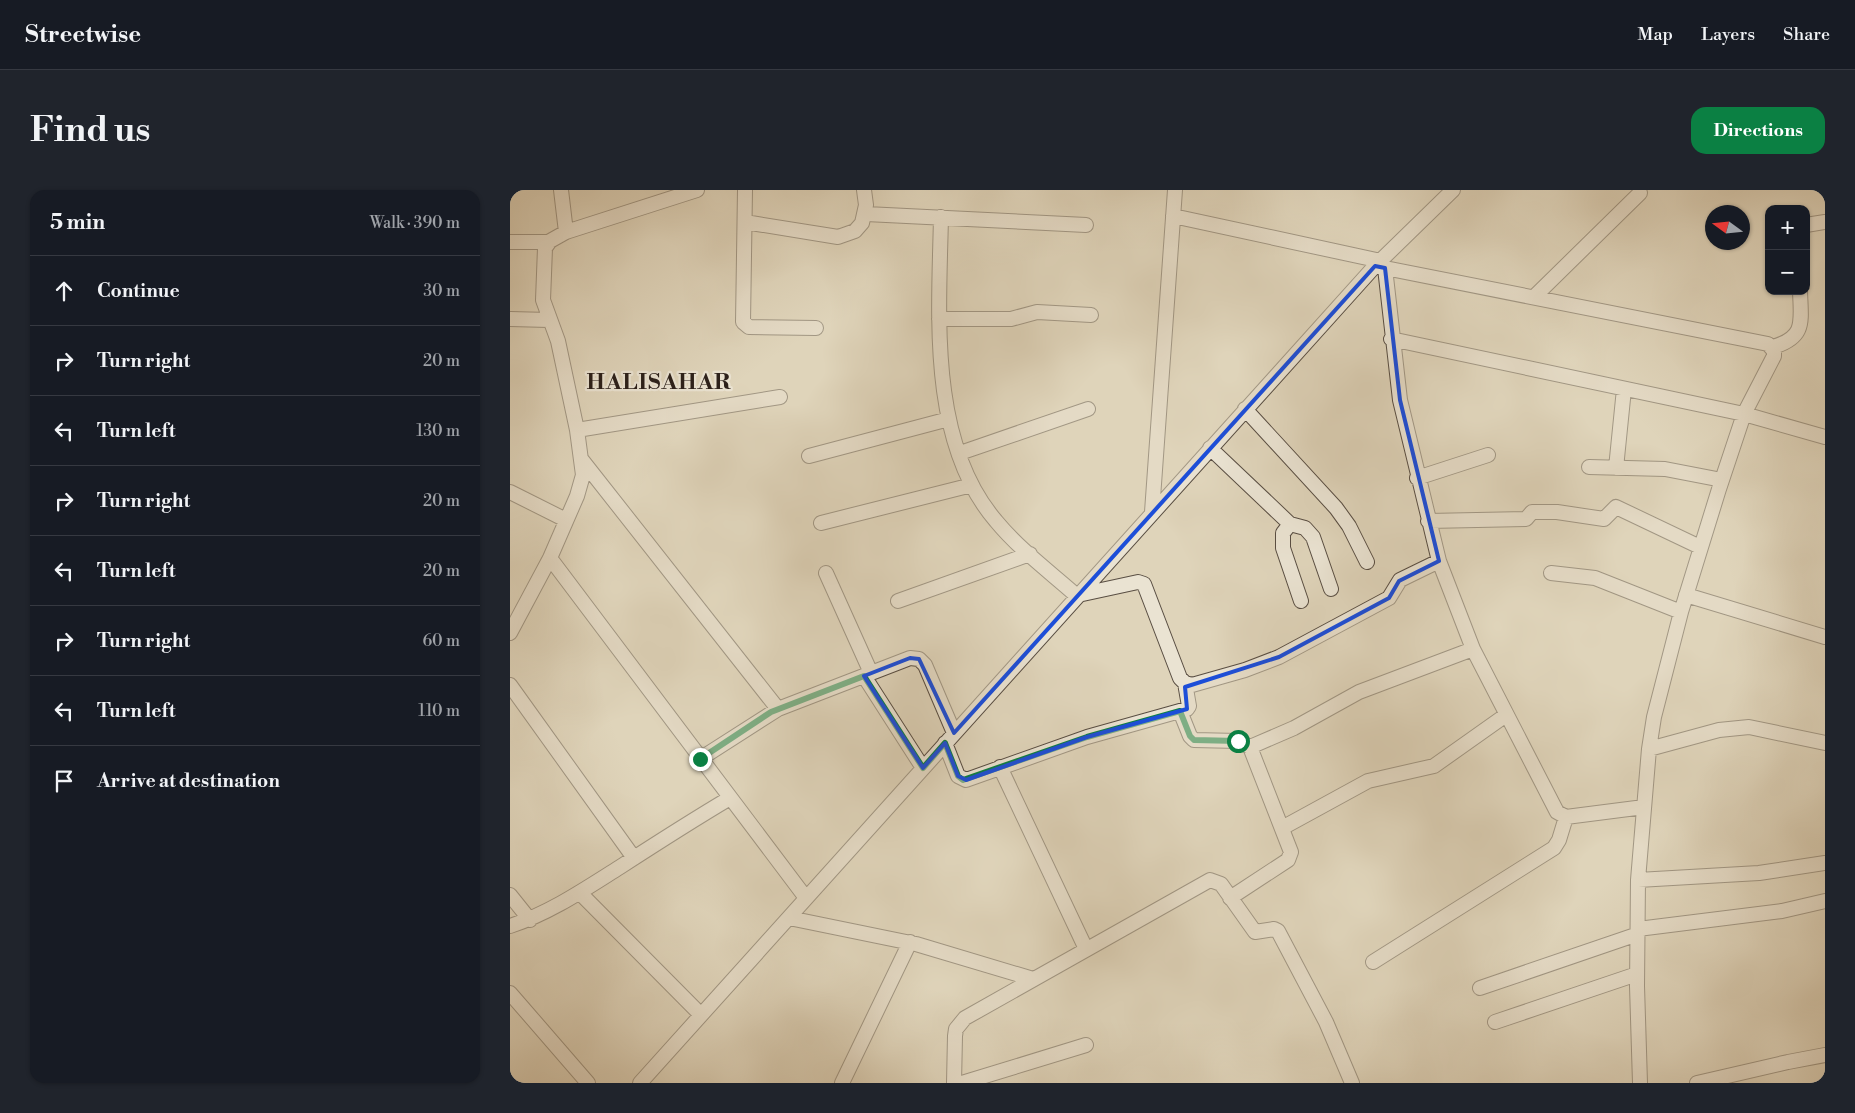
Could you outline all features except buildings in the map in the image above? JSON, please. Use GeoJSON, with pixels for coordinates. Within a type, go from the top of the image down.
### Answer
{"type":"FeatureCollection","features":[{"type":"Feature","properties":{"kind":"street"},"geometry":{"type":"LineString","coordinates":[[561,190],[566,232]]}},
{"type":"Feature","properties":{"kind":"street"},"geometry":{"type":"LineString","coordinates":[[510,242],[549,242],[566,232],[697,190]]}},
{"type":"Feature","properties":{"kind":"street"},"geometry":{"type":"LineString","coordinates":[[745,190],[743,322],[749,327],[816,328]]}},
{"type":"Feature","properties":{"kind":"street"},"geometry":{"type":"LineString","coordinates":[[745,222],[838,237],[855,231],[862,224],[866,214],[864,190]]}},
{"type":"Feature","properties":{"kind":"street"},"geometry":{"type":"LineString","coordinates":[[1152,512],[1175,190]]}},
{"type":"Feature","properties":{"kind":"street"},"geometry":{"type":"LineString","coordinates":[[640,1083],[1210,448],[1380,265],[1453,190]]}},
{"type":"Feature","properties":{"kind":"street"},"geometry":{"type":"LineString","coordinates":[[1534,297],[1640,193]]}},
{"type":"Feature","properties":{"kind":"street"},"geometry":{"type":"LineString","coordinates":[[866,214],[1086,225]]}},
{"type":"Feature","properties":{"kind":"street"},"geometry":{"type":"LineString","coordinates":[[1173,216],[1380,265],[1768,344],[1773,347],[1789,342],[1795,336],[1801,317],[1800,295]]}},
{"type":"Feature","properties":{"kind":"street"},"geometry":{"type":"LineString","coordinates":[[941,217],[939,319],[941,369],[950,418],[960,454],[972,485],[995,521],[1078,596]]}},
{"type":"Feature","properties":{"kind":"street"},"geometry":{"type":"LineString","coordinates":[[1810,224],[1825,222]]}},
{"type":"Feature","properties":{"kind":"street"},"geometry":{"type":"LineString","coordinates":[[510,633],[550,558],[580,485],[582,460],[577,430],[558,341],[543,300],[544,255],[549,242]]}},
{"type":"Feature","properties":{"kind":"street"},"geometry":{"type":"LineString","coordinates":[[1380,265],[1400,400],[1417,478],[1439,561],[1473,649],[1553,806],[1561,816],[1566,817],[1644,807]]}},
{"type":"Feature","properties":{"kind":"street"},"geometry":{"type":"LineString","coordinates":[[939,319],[1011,319],[1037,312],[1091,315]]}},
{"type":"Feature","properties":{"kind":"street"},"geometry":{"type":"LineString","coordinates":[[510,319],[549,320]]}},
{"type":"Feature","properties":{"kind":"street"},"geometry":{"type":"LineString","coordinates":[[1391,339],[1744,414],[1825,437]]}},
{"type":"Feature","properties":{"kind":"street"},"geometry":{"type":"LineString","coordinates":[[1640,1083],[1638,880],[1649,749],[1661,683],[1700,547],[1744,414],[1774,356],[1773,347]]}},
{"type":"Feature","properties":{"kind":"street"},"geometry":{"type":"LineString","coordinates":[[1616,468],[1624,389]]}},
{"type":"Feature","properties":{"kind":"street"},"geometry":{"type":"LineString","coordinates":[[577,430],[780,397]]}},
{"type":"Feature","properties":{"kind":"street"},"geometry":{"type":"LineString","coordinates":[[960,454],[1088,409]]}},
{"type":"Feature","properties":{"kind":"street"},"geometry":{"type":"LineString","coordinates":[[1245,410],[1336,508],[1367,562]]}},
{"type":"Feature","properties":{"kind":"street"},"geometry":{"type":"LineString","coordinates":[[809,456],[950,418]]}},
{"type":"Feature","properties":{"kind":"street"},"geometry":{"type":"LineString","coordinates":[[1210,448],[1290,524],[1305,528],[1313,537],[1331,589]]}},
{"type":"Feature","properties":{"kind":"street"},"geometry":{"type":"LineString","coordinates":[[1417,478],[1488,455]]}},
{"type":"Feature","properties":{"kind":"street"},"geometry":{"type":"LineString","coordinates":[[582,460],[778,709]]}},
{"type":"Feature","properties":{"kind":"street"},"geometry":{"type":"LineString","coordinates":[[1589,467],[1665,469],[1722,480]]}},
{"type":"Feature","properties":{"kind":"street"},"geometry":{"type":"LineString","coordinates":[[821,522],[972,485]]}},
{"type":"Feature","properties":{"kind":"street"},"geometry":{"type":"LineString","coordinates":[[510,492],[566,520]]}},
{"type":"Feature","properties":{"kind":"street"},"geometry":{"type":"LineString","coordinates":[[1428,521],[1526,519],[1532,512],[1557,512],[1604,519],[1616,507],[1700,547]]}},
{"type":"Feature","properties":{"kind":"street"},"geometry":{"type":"LineString","coordinates":[[1290,524],[1283,533],[1283,548],[1301,601]]}},
{"type":"Feature","properties":{"kind":"street"},"geometry":{"type":"LineString","coordinates":[[898,601],[1030,554]]}},
{"type":"Feature","properties":{"kind":"street"},"geometry":{"type":"LineString","coordinates":[[550,558],[806,898]]}},
{"type":"Feature","properties":{"kind":"street"},"geometry":{"type":"LineString","coordinates":[[1184,683],[1192,685],[1279,657],[1389,598],[1400,580],[1439,561]]}},
{"type":"Feature","properties":{"kind":"street"},"geometry":{"type":"LineString","coordinates":[[826,573],[868,675],[923,768]]}},
{"type":"Feature","properties":{"kind":"street"},"geometry":{"type":"LineString","coordinates":[[1551,573],[1595,578],[1681,612]]}},
{"type":"Feature","properties":{"kind":"street"},"geometry":{"type":"LineString","coordinates":[[700,759],[778,709],[910,658],[919,659],[925,665],[949,738],[960,779],[966,780],[1087,737],[1180,711],[1189,706],[1184,683],[1144,584],[1138,582],[1078,596]]}},
{"type":"Feature","properties":{"kind":"street"},"geometry":{"type":"LineString","coordinates":[[1686,595],[1825,637]]}},
{"type":"Feature","properties":{"kind":"street"},"geometry":{"type":"LineString","coordinates":[[1250,747],[1294,728],[1359,692],[1473,649]]}},
{"type":"Feature","properties":{"kind":"street"},"geometry":{"type":"LineString","coordinates":[[510,686],[634,858]]}},
{"type":"Feature","properties":{"kind":"street"},"geometry":{"type":"LineString","coordinates":[[1180,711],[1190,736],[1194,740],[1238,741],[1250,747],[1291,852],[1290,858],[1230,898]]}},
{"type":"Feature","properties":{"kind":"street"},"geometry":{"type":"LineString","coordinates":[[1282,828],[1368,782],[1434,766],[1506,715]]}},
{"type":"Feature","properties":{"kind":"street"},"geometry":{"type":"LineString","coordinates":[[1649,749],[1719,730],[1749,727],[1825,743]]}},
{"type":"Feature","properties":{"kind":"street"},"geometry":{"type":"LineString","coordinates":[[1000,767],[1086,949]]}},
{"type":"Feature","properties":{"kind":"street"},"geometry":{"type":"LineString","coordinates":[[510,926],[530,920],[580,893],[730,798]]}},
{"type":"Feature","properties":{"kind":"street"},"geometry":{"type":"LineString","coordinates":[[1373,962],[1554,848],[1560,840],[1566,817]]}},
{"type":"Feature","properties":{"kind":"street"},"geometry":{"type":"LineString","coordinates":[[1638,880],[1759,873],[1825,863]]}},
{"type":"Feature","properties":{"kind":"street"},"geometry":{"type":"LineString","coordinates":[[954,1083],[955,1036],[960,1022],[1210,880],[1221,884],[1255,932],[1278,931],[1329,1029],[1352,1083]]}},
{"type":"Feature","properties":{"kind":"street"},"geometry":{"type":"LineString","coordinates":[[580,893],[701,1016]]}},
{"type":"Feature","properties":{"kind":"street"},"geometry":{"type":"LineString","coordinates":[[510,895],[530,920]]}},
{"type":"Feature","properties":{"kind":"street"},"geometry":{"type":"LineString","coordinates":[[1480,988],[1638,932],[1782,911],[1825,902]]}},
{"type":"Feature","properties":{"kind":"street"},"geometry":{"type":"LineString","coordinates":[[788,918],[910,942],[1033,979]]}},
{"type":"Feature","properties":{"kind":"street"},"geometry":{"type":"LineString","coordinates":[[842,1083],[910,942]]}},
{"type":"Feature","properties":{"kind":"street"},"geometry":{"type":"LineString","coordinates":[[1495,1022],[1638,974]]}},
{"type":"Feature","properties":{"kind":"street"},"geometry":{"type":"LineString","coordinates":[[510,993],[588,1083]]}},
{"type":"Feature","properties":{"kind":"street"},"geometry":{"type":"LineString","coordinates":[[962,1083],[1086,1045]]}},
{"type":"Feature","properties":{"kind":"street"},"geometry":{"type":"LineString","coordinates":[[1697,1083],[1788,1062],[1825,1056]]}},
{"type":"Feature","properties":{"kind":"highlighted area"},"geometry":{"type":"Polygon","coordinates":[[[1375,266],[1385,268],[1400,400],[1439,561],[1399,581],[1389,598],[1279,657],[1185,687],[1187,709],[1087,737],[966,780],[958,776],[945,743],[923,768],[864,676],[910,658],[919,659],[954,733],[1375,266]]]}},
{"type":"Feature","properties":{"kind":"district","name":"HALISAHAR"},"geometry":{"type":"Point","coordinates":[659,381]}},
{"type":"Feature","properties":{"kind":"route"},"geometry":{"type":"LineString","coordinates":[[700,759],[771,712],[864,676],[923,768],[945,743],[958,776],[963,780],[1087,737],[1180,711],[1190,736],[1194,740],[1238,741]]}}]}
